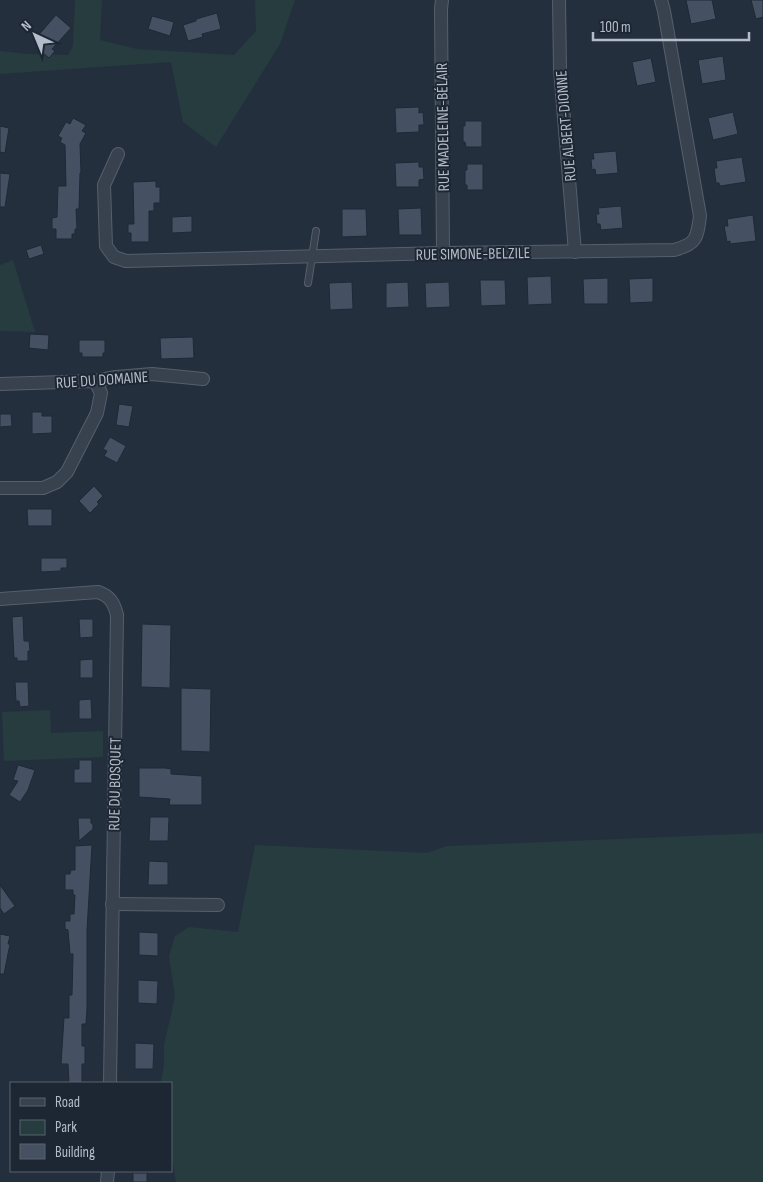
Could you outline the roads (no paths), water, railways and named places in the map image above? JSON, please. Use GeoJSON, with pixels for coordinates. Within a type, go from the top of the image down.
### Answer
{"type":"FeatureCollection","features":[{"type":"Feature","properties":{"kind":"street","name":"RUE MADELEINE-BÉLAIR"},"geometry":{"type":"LineString","coordinates":[[442,0],[443,253]]}},
{"type":"Feature","properties":{"kind":"street","name":"RUE ALBERT-DIONNE"},"geometry":{"type":"LineString","coordinates":[[559,0],[560,69],[575,252]]}},
{"type":"Feature","properties":{"kind":"street","name":"RUE SIMONE-BELZILE"},"geometry":{"type":"LineString","coordinates":[[118,154],[104,185],[106,246],[114,257],[126,261],[443,253],[674,250],[687,247],[697,233],[700,216],[661,0]]}},
{"type":"Feature","properties":{"kind":"street","name":"RUE DU DOMAINE"},"geometry":{"type":"LineString","coordinates":[[0,384],[95,381],[152,374],[203,379]]}},
{"type":"Feature","properties":{"kind":"street"},"geometry":{"type":"LineString","coordinates":[[0,488],[43,488],[57,482],[67,472],[98,409],[101,392],[95,381]]}},
{"type":"Feature","properties":{"kind":"street","name":"RUE DU BOSQUET"},"geometry":{"type":"LineString","coordinates":[[0,599],[98,592],[106,594],[115,606],[118,615],[110,1082]]}},
{"type":"Feature","properties":{"kind":"street"},"geometry":{"type":"LineString","coordinates":[[112,904],[218,905]]}},
{"type":"Feature","properties":{"kind":"lane"},"geometry":{"type":"LineString","coordinates":[[308,283],[316,232]]}}]}
